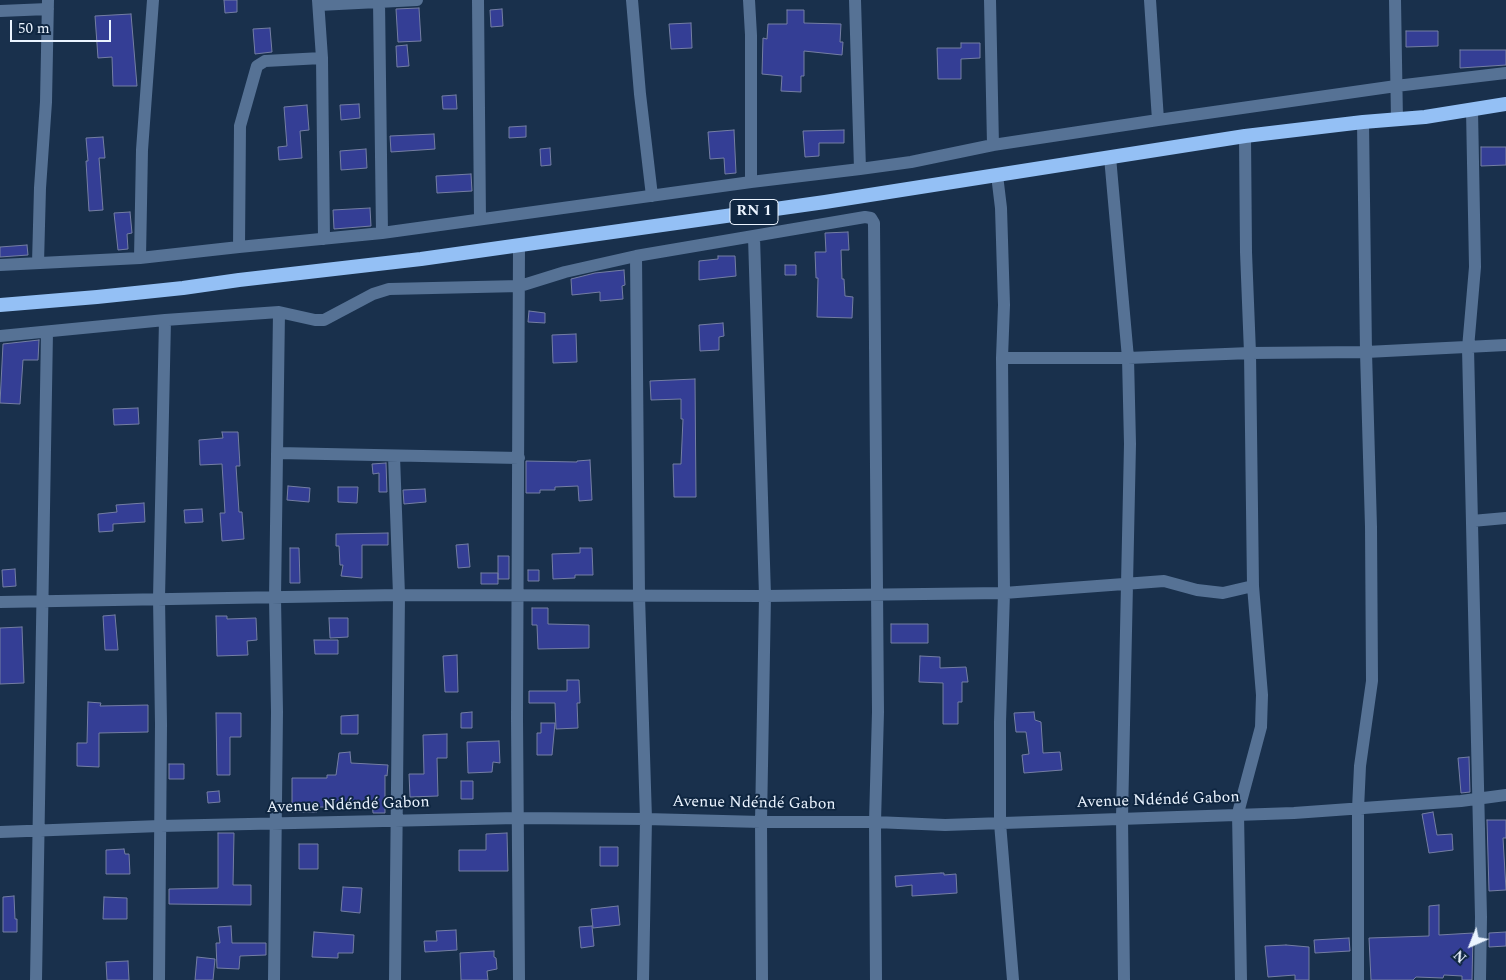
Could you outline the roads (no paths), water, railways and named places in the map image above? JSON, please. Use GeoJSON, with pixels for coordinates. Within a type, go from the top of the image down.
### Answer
{"type":"FeatureCollection","features":[{"type":"Feature","properties":{"kind":"highway","name":"RN 1"},"geometry":{"type":"LineString","coordinates":[[0,305],[183,288],[519,245],[825,202],[1245,136],[1363,122],[1425,117],[1506,104]]}},
{"type":"Feature","properties":{"kind":"street"},"geometry":{"type":"LineString","coordinates":[[140,258],[142,150],[153,0]]}},
{"type":"Feature","properties":{"kind":"street"},"geometry":{"type":"LineString","coordinates":[[324,239],[322,58],[319,3],[409,0]]}},
{"type":"Feature","properties":{"kind":"street"},"geometry":{"type":"LineString","coordinates":[[478,0],[480,219]]}},
{"type":"Feature","properties":{"kind":"street"},"geometry":{"type":"LineString","coordinates":[[632,0],[640,94],[652,196]]}},
{"type":"Feature","properties":{"kind":"street"},"geometry":{"type":"LineString","coordinates":[[749,0],[751,182]]}},
{"type":"Feature","properties":{"kind":"street"},"geometry":{"type":"LineString","coordinates":[[856,0],[860,170]]}},
{"type":"Feature","properties":{"kind":"street"},"geometry":{"type":"LineString","coordinates":[[990,0],[993,145]]}},
{"type":"Feature","properties":{"kind":"street"},"geometry":{"type":"LineString","coordinates":[[1150,0],[1158,120]]}},
{"type":"Feature","properties":{"kind":"street"},"geometry":{"type":"LineString","coordinates":[[1395,0],[1397,120]]}},
{"type":"Feature","properties":{"kind":"street"},"geometry":{"type":"LineString","coordinates":[[379,2],[382,233]]}},
{"type":"Feature","properties":{"kind":"street"},"geometry":{"type":"LineString","coordinates":[[0,11],[48,4],[46,102],[40,188],[38,263]]}},
{"type":"Feature","properties":{"kind":"street"},"geometry":{"type":"LineString","coordinates":[[239,247],[240,126],[255,72],[260,63],[265,61],[322,58]]}},
{"type":"Feature","properties":{"kind":"street"},"geometry":{"type":"LineString","coordinates":[[0,265],[140,258],[382,233],[751,182],[860,170],[911,162],[993,145],[1158,120],[1396,86],[1506,73]]}},
{"type":"Feature","properties":{"kind":"street"},"geometry":{"type":"LineString","coordinates":[[1472,110],[1475,267],[1468,348],[1480,980]]}},
{"type":"Feature","properties":{"kind":"street"},"geometry":{"type":"LineString","coordinates":[[1358,980],[1358,809],[1360,766],[1372,681],[1363,122]]}},
{"type":"Feature","properties":{"kind":"street"},"geometry":{"type":"LineString","coordinates":[[1241,980],[1238,813],[1261,727],[1262,695],[1253,586],[1245,136]]}},
{"type":"Feature","properties":{"kind":"street"},"geometry":{"type":"LineString","coordinates":[[1110,157],[1128,358],[1130,444],[1122,818],[1124,980]]}},
{"type":"Feature","properties":{"kind":"street"},"geometry":{"type":"LineString","coordinates":[[998,175],[1004,304],[1002,358],[1004,593],[1000,722],[1000,823],[1013,980]]}},
{"type":"Feature","properties":{"kind":"street"},"geometry":{"type":"LineString","coordinates":[[0,336],[165,320],[279,312],[315,320],[324,320],[373,294],[389,289],[520,286],[570,271],[636,256],[865,217],[871,218],[874,223],[878,712],[875,822],[876,980]]}},
{"type":"Feature","properties":{"kind":"street"},"geometry":{"type":"LineString","coordinates":[[754,237],[765,596],[761,822],[762,980]]}},
{"type":"Feature","properties":{"kind":"street"},"geometry":{"type":"LineString","coordinates":[[519,245],[519,980]]}},
{"type":"Feature","properties":{"kind":"street"},"geometry":{"type":"LineString","coordinates":[[636,256],[639,596],[646,818],[644,980]]}},
{"type":"Feature","properties":{"kind":"street"},"geometry":{"type":"LineString","coordinates":[[274,980],[279,312]]}},
{"type":"Feature","properties":{"kind":"street"},"geometry":{"type":"LineString","coordinates":[[159,980],[161,724],[159,598],[165,320]]}},
{"type":"Feature","properties":{"kind":"street"},"geometry":{"type":"LineString","coordinates":[[36,980],[40,830],[46,332]]}},
{"type":"Feature","properties":{"kind":"street"},"geometry":{"type":"LineString","coordinates":[[1002,358],[1128,358],[1250,353],[1366,352],[1506,345]]}},
{"type":"Feature","properties":{"kind":"street"},"geometry":{"type":"LineString","coordinates":[[278,453],[519,458]]}},
{"type":"Feature","properties":{"kind":"street"},"geometry":{"type":"LineString","coordinates":[[394,456],[399,595],[395,980]]}},
{"type":"Feature","properties":{"kind":"street"},"geometry":{"type":"LineString","coordinates":[[1472,521],[1506,518]]}},
{"type":"Feature","properties":{"kind":"street"},"geometry":{"type":"LineString","coordinates":[[0,602],[399,595],[765,596],[1004,593],[1164,581],[1197,590],[1223,593],[1253,586]]}},
{"type":"Feature","properties":{"kind":"street","name":"Avenue Ndéndé Gabon"},"geometry":{"type":"LineString","coordinates":[[0,832],[160,826],[518,818],[646,818],[945,825],[1238,813],[1294,813],[1478,799],[1506,795]]}}]}
